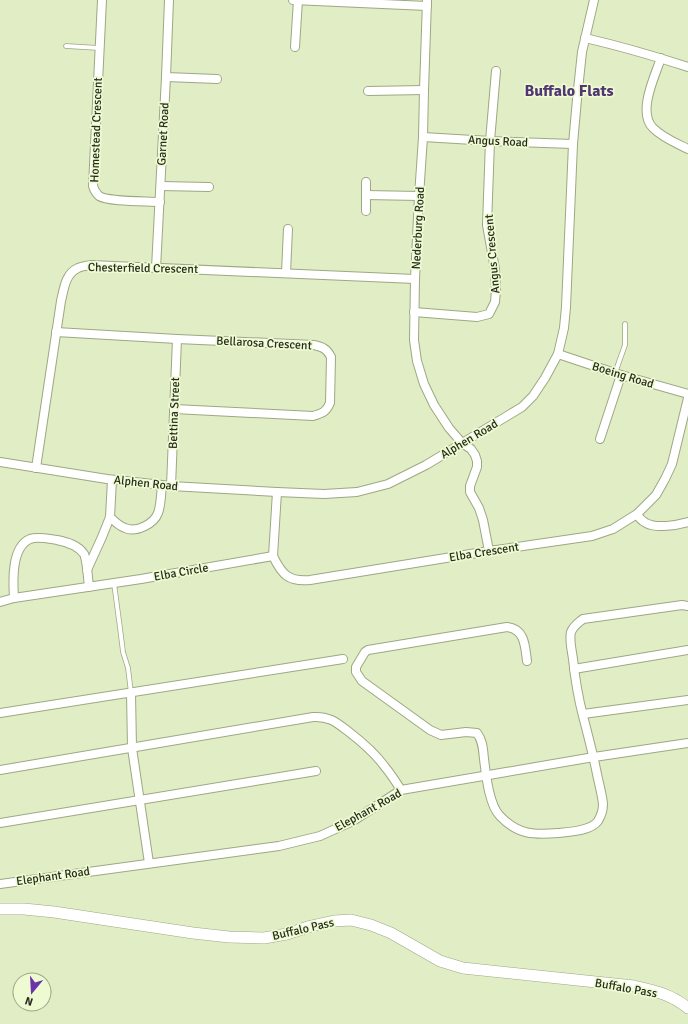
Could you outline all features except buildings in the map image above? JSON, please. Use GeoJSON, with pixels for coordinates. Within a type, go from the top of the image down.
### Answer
{"type":"FeatureCollection","features":[{"type":"Feature","properties":{"kind":"main road","name":"Buffalo Pass"},"geometry":{"type":"LineString","coordinates":[[0,909],[24,909],[54,912],[229,937],[264,938],[287,934],[310,926],[334,921],[351,920],[371,925],[391,933],[440,961],[463,968],[634,986],[660,992],[680,1002],[688,1008]]}},
{"type":"Feature","properties":{"kind":"street","name":"Homestead Crescent"},"geometry":{"type":"LineString","coordinates":[[102,0],[93,186],[98,196],[111,200],[160,202]]}},
{"type":"Feature","properties":{"kind":"street","name":"Garnet Road"},"geometry":{"type":"LineString","coordinates":[[156,268],[169,0]]}},
{"type":"Feature","properties":{"kind":"street"},"geometry":{"type":"LineString","coordinates":[[293,0],[427,3]]}},
{"type":"Feature","properties":{"kind":"street"},"geometry":{"type":"LineString","coordinates":[[296,47],[298,0]]}},
{"type":"Feature","properties":{"kind":"street","name":"Alphen Road"},"geometry":{"type":"LineString","coordinates":[[0,462],[112,480],[171,486],[328,494],[357,492],[388,484],[426,465],[522,407],[533,396],[558,354],[564,328],[573,144],[581,60],[594,0]]}},
{"type":"Feature","properties":{"kind":"street","name":"Nederburg Road"},"geometry":{"type":"LineString","coordinates":[[427,3],[423,137],[415,279],[414,340],[417,361],[424,384],[438,411],[462,443],[471,449],[475,455],[477,468],[470,486],[470,492],[479,508],[483,520],[489,551]]}},
{"type":"Feature","properties":{"kind":"street"},"geometry":{"type":"LineString","coordinates":[[585,38],[623,47],[688,67]]}},
{"type":"Feature","properties":{"kind":"street"},"geometry":{"type":"LineString","coordinates":[[661,58],[650,87],[646,114],[652,127],[664,137],[688,149]]}},
{"type":"Feature","properties":{"kind":"street","name":"Angus Crescent"},"geometry":{"type":"LineString","coordinates":[[414,312],[477,317],[489,314],[495,302],[495,269],[487,225],[490,142],[496,71]]}},
{"type":"Feature","properties":{"kind":"street"},"geometry":{"type":"LineString","coordinates":[[166,77],[217,79]]}},
{"type":"Feature","properties":{"kind":"street"},"geometry":{"type":"LineString","coordinates":[[368,91],[424,90]]}},
{"type":"Feature","properties":{"kind":"street","name":"Angus Road"},"geometry":{"type":"LineString","coordinates":[[423,137],[490,142],[573,144]]}},
{"type":"Feature","properties":{"kind":"street"},"geometry":{"type":"LineString","coordinates":[[366,182],[366,211]]}},
{"type":"Feature","properties":{"kind":"street"},"geometry":{"type":"LineString","coordinates":[[160,186],[210,187]]}},
{"type":"Feature","properties":{"kind":"street"},"geometry":{"type":"LineString","coordinates":[[366,194],[419,196]]}},
{"type":"Feature","properties":{"kind":"street"},"geometry":{"type":"LineString","coordinates":[[286,273],[288,229]]}},
{"type":"Feature","properties":{"kind":"street","name":"Chesterfield Crescent"},"geometry":{"type":"LineString","coordinates":[[36,468],[61,301],[66,282],[70,274],[78,267],[91,265],[415,279]]}},
{"type":"Feature","properties":{"kind":"street","name":"Bellarosa Crescent"},"geometry":{"type":"LineString","coordinates":[[56,332],[314,345],[323,347],[328,351],[331,357],[330,403],[328,409],[322,414],[313,416],[174,409]]}},
{"type":"Feature","properties":{"kind":"street","name":"Bettina Street"},"geometry":{"type":"LineString","coordinates":[[171,486],[177,339]]}},
{"type":"Feature","properties":{"kind":"street","name":"Boeing Road"},"geometry":{"type":"LineString","coordinates":[[558,354],[618,374],[688,394]]}},
{"type":"Feature","properties":{"kind":"street"},"geometry":{"type":"LineString","coordinates":[[600,439],[618,374]]}},
{"type":"Feature","properties":{"kind":"street","name":"Elba Crescent"},"geometry":{"type":"LineString","coordinates":[[273,556],[276,564],[282,572],[289,578],[299,581],[592,536],[613,529],[637,514],[656,495],[666,479],[672,464],[688,398]]}},
{"type":"Feature","properties":{"kind":"street"},"geometry":{"type":"LineString","coordinates":[[87,570],[110,517],[112,480]]}},
{"type":"Feature","properties":{"kind":"street"},"geometry":{"type":"LineString","coordinates":[[110,517],[126,529],[137,529],[150,523],[155,519],[158,512],[162,485]]}},
{"type":"Feature","properties":{"kind":"street"},"geometry":{"type":"LineString","coordinates":[[273,556],[277,492]]}},
{"type":"Feature","properties":{"kind":"street"},"geometry":{"type":"LineString","coordinates":[[637,514],[641,520],[647,524],[656,526],[668,526],[688,522]]}},
{"type":"Feature","properties":{"kind":"street"},"geometry":{"type":"LineString","coordinates":[[14,598],[13,580],[15,565],[23,544],[30,539],[41,538],[60,540],[80,548],[85,556],[89,587]]}},
{"type":"Feature","properties":{"kind":"street","name":"Elba Circle"},"geometry":{"type":"LineString","coordinates":[[0,602],[14,598],[114,583],[273,556]]}},
{"type":"Feature","properties":{"kind":"street"},"geometry":{"type":"LineString","coordinates":[[527,661],[522,636],[516,630],[507,627],[368,650],[365,652],[356,667],[356,672],[362,681],[430,730],[441,735],[466,732],[476,733],[481,741],[486,775],[493,804],[499,815],[513,827],[530,834],[570,832],[588,828],[597,822],[602,813],[603,804],[594,757],[582,714],[574,669],[571,633],[576,624],[583,619],[682,605],[688,606]]}},
{"type":"Feature","properties":{"kind":"street"},"geometry":{"type":"LineString","coordinates":[[574,669],[688,650]]}},
{"type":"Feature","properties":{"kind":"street"},"geometry":{"type":"LineString","coordinates":[[0,713],[343,660]]}},
{"type":"Feature","properties":{"kind":"street"},"geometry":{"type":"LineString","coordinates":[[131,693],[132,748],[149,863]]}},
{"type":"Feature","properties":{"kind":"street"},"geometry":{"type":"LineString","coordinates":[[582,714],[688,700]]}},
{"type":"Feature","properties":{"kind":"street"},"geometry":{"type":"LineString","coordinates":[[0,770],[320,716],[327,717],[336,722],[363,742],[384,766],[401,790]]}},
{"type":"Feature","properties":{"kind":"street","name":"Elephant Road"},"geometry":{"type":"LineString","coordinates":[[0,884],[279,846],[320,836],[353,821],[401,790],[594,757],[688,743]]}},
{"type":"Feature","properties":{"kind":"street"},"geometry":{"type":"LineString","coordinates":[[0,823],[316,771]]}},
{"type":"Feature","properties":{"kind":"lane"},"geometry":{"type":"LineString","coordinates":[[66,46],[100,48]]}},
{"type":"Feature","properties":{"kind":"lane"},"geometry":{"type":"LineString","coordinates":[[618,374],[625,346],[625,324]]}},
{"type":"Feature","properties":{"kind":"lane"},"geometry":{"type":"LineString","coordinates":[[114,583],[123,652],[128,668],[131,693]]}},
{"type":"Feature","properties":{"kind":"district","name":"Buffalo Flats"},"geometry":{"type":"Point","coordinates":[569,90]}}]}
